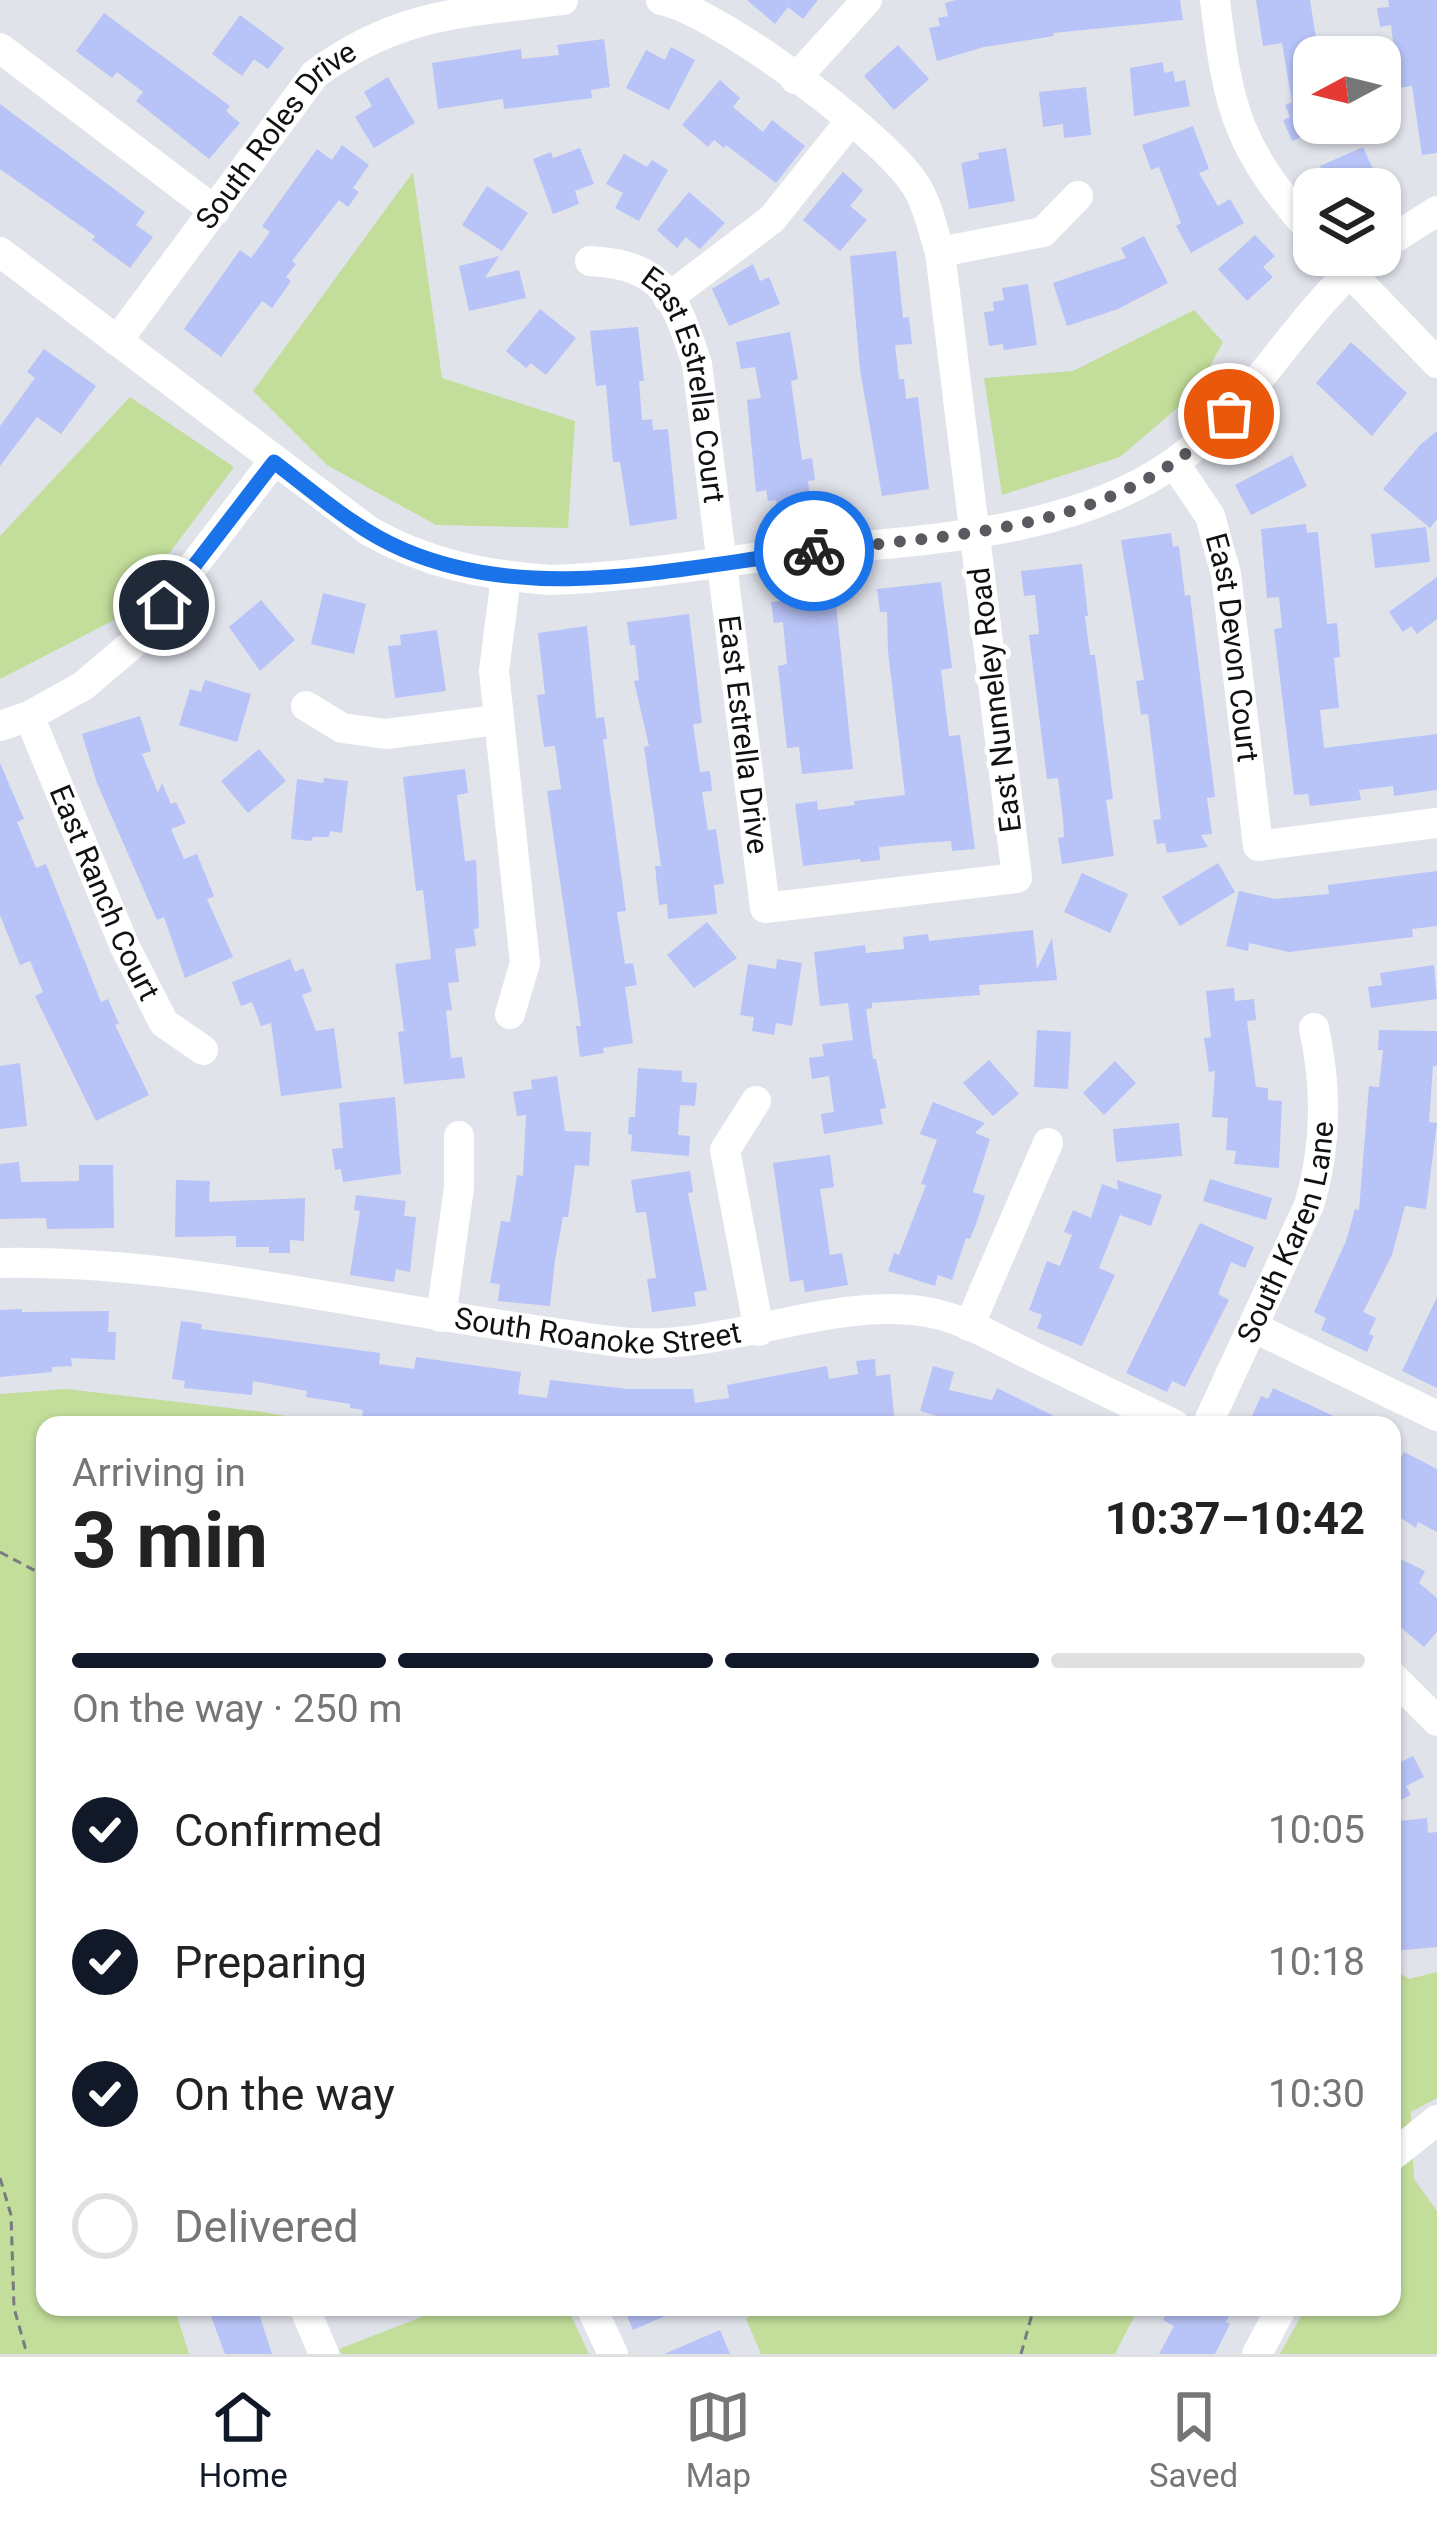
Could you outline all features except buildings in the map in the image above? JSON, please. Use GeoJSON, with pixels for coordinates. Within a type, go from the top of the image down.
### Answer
{"type":"FeatureCollection","features":[{"type":"Feature","properties":{"kind":"street","name":"South Roles Drive"},"geometry":{"type":"LineString","coordinates":[[117,341],[315,74],[352,46],[397,26],[563,0]]}},
{"type":"Feature","properties":{"kind":"street"},"geometry":{"type":"LineString","coordinates":[[662,0],[706,16],[795,79],[867,0]]}},
{"type":"Feature","properties":{"kind":"street"},"geometry":{"type":"LineString","coordinates":[[1215,0],[1225,82],[1240,132],[1275,191],[1293,211]]}},
{"type":"Feature","properties":{"kind":"street"},"geometry":{"type":"LineString","coordinates":[[0,48],[215,211]]}},
{"type":"Feature","properties":{"kind":"street","name":"East Nunneley Road"},"geometry":{"type":"LineString","coordinates":[[765,908],[1017,878],[940,252],[919,189],[887,148],[795,79]]}},
{"type":"Feature","properties":{"kind":"street"},"geometry":{"type":"LineString","coordinates":[[668,298],[772,219],[851,120]]}},
{"type":"Feature","properties":{"kind":"street"},"geometry":{"type":"LineString","coordinates":[[940,252],[1043,232],[1078,196]]}},
{"type":"Feature","properties":{"kind":"street"},"geometry":{"type":"LineString","coordinates":[[1401,234],[1437,211]]}},
{"type":"Feature","properties":{"kind":"street"},"geometry":{"type":"LineString","coordinates":[[0,252],[342,514],[400,548],[439,563],[506,577],[577,579],[975,531],[1096,504],[1174,463],[1243,399],[1339,276]]}},
{"type":"Feature","properties":{"kind":"street","name":"East Estrella Court"},"geometry":{"type":"LineString","coordinates":[[590,261],[623,263],[647,272],[683,323],[697,364],[723,561]]}},
{"type":"Feature","properties":{"kind":"street"},"geometry":{"type":"LineString","coordinates":[[1364,276],[1437,363]]}},
{"type":"Feature","properties":{"kind":"street"},"geometry":{"type":"LineString","coordinates":[[14,721],[82,686],[136,641],[274,462]]}},
{"type":"Feature","properties":{"kind":"street","name":"East Devon Court"},"geometry":{"type":"LineString","coordinates":[[1174,463],[1210,516],[1226,574],[1258,846],[1437,823]]}},
{"type":"Feature","properties":{"kind":"street","name":"East Estrella Drive"},"geometry":{"type":"LineString","coordinates":[[723,561],[765,908]]}},
{"type":"Feature","properties":{"kind":"street"},"geometry":{"type":"LineString","coordinates":[[506,577],[494,671],[525,963],[511,1014]]}},
{"type":"Feature","properties":{"kind":"street"},"geometry":{"type":"LineString","coordinates":[[306,706],[342,728],[386,734],[497,720]]}},
{"type":"Feature","properties":{"kind":"street","name":"East Ranch Court"},"geometry":{"type":"LineString","coordinates":[[14,721],[78,838],[164,1023],[203,1050]]}},
{"type":"Feature","properties":{"kind":"street","name":"South Karen Lane"},"geometry":{"type":"LineString","coordinates":[[1212,1416],[1309,1205],[1321,1166],[1325,1078],[1315,1028]]}},
{"type":"Feature","properties":{"kind":"street"},"geometry":{"type":"LineString","coordinates":[[756,1101],[725,1150],[759,1330]]}},
{"type":"Feature","properties":{"kind":"street"},"geometry":{"type":"LineString","coordinates":[[441,1317],[459,1188],[459,1136]]}},
{"type":"Feature","properties":{"kind":"street"},"geometry":{"type":"LineString","coordinates":[[969,1326],[1048,1143]]}},
{"type":"Feature","properties":{"kind":"street","name":"South Roanoke Street"},"geometry":{"type":"LineString","coordinates":[[0,1263],[138,1267],[441,1317],[663,1344],[848,1312],[931,1313],[969,1326],[1156,1416]]}},
{"type":"Feature","properties":{"kind":"street"},"geometry":{"type":"LineString","coordinates":[[1255,1328],[1437,1416]]}},
{"type":"Feature","properties":{"kind":"street"},"geometry":{"type":"LineString","coordinates":[[1401,1685],[1437,1721]]}},
{"type":"Feature","properties":{"kind":"street"},"geometry":{"type":"LineString","coordinates":[[1401,2149],[1437,2120]]}},
{"type":"Feature","properties":{"kind":"street"},"geometry":{"type":"LineString","coordinates":[[308,2316],[324,2354]]}},
{"type":"Feature","properties":{"kind":"street"},"geometry":{"type":"LineString","coordinates":[[595,2316],[613,2354]]}},
{"type":"Feature","properties":{"kind":"street"},"geometry":{"type":"LineString","coordinates":[[1257,2354],[1277,2316]]}},
{"type":"Feature","properties":{"kind":"path"},"geometry":{"type":"LineString","coordinates":[[0,1552],[36,1571]]}},
{"type":"Feature","properties":{"kind":"path"},"geometry":{"type":"LineString","coordinates":[[0,2178],[10,2215],[14,2308],[27,2354]]}},
{"type":"Feature","properties":{"kind":"path"},"geometry":{"type":"LineString","coordinates":[[1021,2354],[1032,2316]]}},
{"type":"Feature","properties":{"kind":"green space"},"geometry":{"type":"Polygon","coordinates":[[[413,172],[442,378],[575,421],[568,528],[436,525],[327,465],[253,391],[413,172]]]}},
{"type":"Feature","properties":{"kind":"green space"},"geometry":{"type":"Polygon","coordinates":[[[1194,310],[1223,342],[1196,392],[1120,457],[1002,495],[984,378],[1073,371],[1194,310]]]}},
{"type":"Feature","properties":{"kind":"green space"},"geometry":{"type":"Polygon","coordinates":[[[130,397],[234,467],[122,616],[0,679],[0,536],[130,397]]]}},
{"type":"Feature","properties":{"kind":"green space"},"geometry":{"type":"Polygon","coordinates":[[[66,1389],[286,1416],[36,1416],[36,2316],[177,2316],[189,2354],[0,2354],[0,1394],[66,1389]]]}},
{"type":"Feature","properties":{"kind":"green space"},"geometry":{"type":"Polygon","coordinates":[[[1437,1972],[1437,2098],[1411,2112],[1414,2179],[1437,2211],[1437,2354],[1280,2354],[1301,2316],[1401,2316],[1401,1974],[1409,1979],[1437,1972]]]}},
{"type":"Feature","properties":{"kind":"green space"},"geometry":{"type":"Polygon","coordinates":[[[424,2316],[571,2316],[589,2354],[342,2354],[339,2349],[424,2316]]]}},
{"type":"Feature","properties":{"kind":"green space"},"geometry":{"type":"Polygon","coordinates":[[[1134,2316],[1115,2354],[761,2354],[746,2319],[1134,2316]]]}},
{"type":"Feature","properties":{"kind":"way so far"},"geometry":{"type":"LineString","coordinates":[[814,551],[1015,525],[1096,504],[1174,463],[1229,414]]}},
{"type":"Feature","properties":{"kind":"route"},"geometry":{"type":"LineString","coordinates":[[164,605],[274,462],[369,531],[400,548],[470,572],[577,579],[814,551]]}}]}
